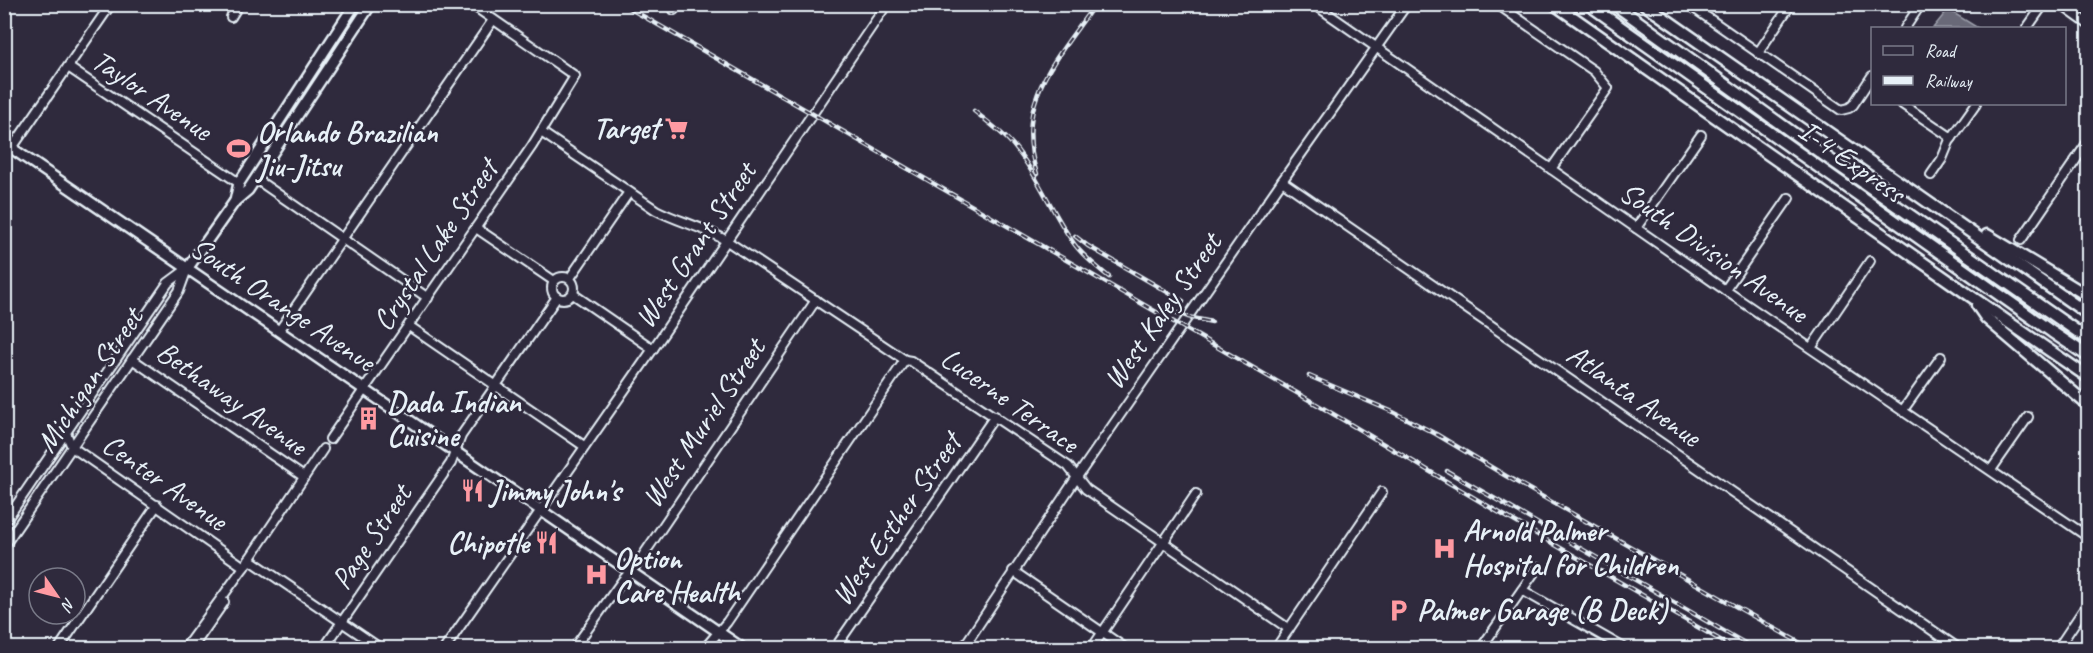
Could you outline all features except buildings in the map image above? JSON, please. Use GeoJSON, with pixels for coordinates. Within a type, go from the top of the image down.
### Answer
{"type":"FeatureCollection","features":[{"type":"Feature","properties":{"kind":"highway"},"geometry":{"type":"LineString","coordinates":[[1555,4],[2088,377]]}},
{"type":"Feature","properties":{"kind":"highway","name":"I-4 Express"},"geometry":{"type":"LineString","coordinates":[[1588,4],[2088,356]]}},
{"type":"Feature","properties":{"kind":"highway","name":"I-4 Express"},"geometry":{"type":"LineString","coordinates":[[1614,4],[2088,339]]}},
{"type":"Feature","properties":{"kind":"highway"},"geometry":{"type":"LineString","coordinates":[[1644,4],[2088,314]]}},
{"type":"Feature","properties":{"kind":"highway"},"geometry":{"type":"LineString","coordinates":[[1888,173],[2088,296]]}},
{"type":"Feature","properties":{"kind":"highway"},"geometry":{"type":"LineString","coordinates":[[1972,297],[1986,318],[2088,405]]}},
{"type":"Feature","properties":{"kind":"highway"},"geometry":{"type":"LineString","coordinates":[[2052,332],[2088,363]]}},
{"type":"Feature","properties":{"kind":"main road","name":"Michigan Street"},"geometry":{"type":"LineString","coordinates":[[235,201],[239,183],[356,4]]}},
{"type":"Feature","properties":{"kind":"main road","name":"Michigan Street"},"geometry":{"type":"LineString","coordinates":[[187,269],[235,201],[248,190],[256,179],[371,4]]}},
{"type":"Feature","properties":{"kind":"main road"},"geometry":{"type":"LineString","coordinates":[[298,91],[309,98]]}},
{"type":"Feature","properties":{"kind":"main road","name":"South Orange Avenue"},"geometry":{"type":"LineString","coordinates":[[8,145],[742,648]]}},
{"type":"Feature","properties":{"kind":"main road"},"geometry":{"type":"LineString","coordinates":[[252,163],[256,179]]}},
{"type":"Feature","properties":{"kind":"street"},"geometry":{"type":"LineString","coordinates":[[8,145],[68,67],[111,4]]}},
{"type":"Feature","properties":{"kind":"street"},"geometry":{"type":"LineString","coordinates":[[231,17],[239,4]]}},
{"type":"Feature","properties":{"kind":"street"},"geometry":{"type":"LineString","coordinates":[[279,331],[493,20],[471,4]]}},
{"type":"Feature","properties":{"kind":"street","name":"West Grant Street"},"geometry":{"type":"LineString","coordinates":[[445,648],[727,241],[886,4]]}},
{"type":"Feature","properties":{"kind":"street","name":"South Division Avenue"},"geometry":{"type":"LineString","coordinates":[[1314,4],[1725,290],[2085,534]]}},
{"type":"Feature","properties":{"kind":"street","name":"West Kaley Street"},"geometry":{"type":"LineString","coordinates":[[963,648],[1012,571],[1407,4]]}},
{"type":"Feature","properties":{"kind":"street"},"geometry":{"type":"LineString","coordinates":[[1497,4],[1594,71],[1603,79],[1608,88],[1551,169]]}},
{"type":"Feature","properties":{"kind":"street"},"geometry":{"type":"LineString","coordinates":[[1688,4],[1841,110],[1853,105],[1871,80]]}},
{"type":"Feature","properties":{"kind":"street"},"geometry":{"type":"LineString","coordinates":[[1758,53],[1791,4]]}},
{"type":"Feature","properties":{"kind":"street"},"geometry":{"type":"LineString","coordinates":[[1906,27],[1921,4]]}},
{"type":"Feature","properties":{"kind":"street"},"geometry":{"type":"LineString","coordinates":[[2028,27],[2044,4]]}},
{"type":"Feature","properties":{"kind":"street"},"geometry":{"type":"LineString","coordinates":[[2060,4],[2088,24]]}},
{"type":"Feature","properties":{"kind":"street","name":"Crystal Lake Street"},"geometry":{"type":"LineString","coordinates":[[330,439],[541,132],[575,76],[493,20]]}},
{"type":"Feature","properties":{"kind":"street","name":"Taylor Avenue"},"geometry":{"type":"LineString","coordinates":[[68,67],[239,183]]}},
{"type":"Feature","properties":{"kind":"street"},"geometry":{"type":"LineString","coordinates":[[1903,105],[1952,138]]}},
{"type":"Feature","properties":{"kind":"street"},"geometry":{"type":"LineString","coordinates":[[1931,176],[1952,138],[1975,105]]}},
{"type":"Feature","properties":{"kind":"street","name":"Lucerne Terrace"},"geometry":{"type":"LineString","coordinates":[[541,132],[669,217],[710,230],[904,360],[911,361],[995,416],[1068,466],[1086,489],[1289,629]]}},
{"type":"Feature","properties":{"kind":"street"},"geometry":{"type":"LineString","coordinates":[[1636,228],[1701,135]]}},
{"type":"Feature","properties":{"kind":"street"},"geometry":{"type":"LineString","coordinates":[[2021,240],[2088,142]]}},
{"type":"Feature","properties":{"kind":"street"},"geometry":{"type":"LineString","coordinates":[[256,179],[428,298]]}},
{"type":"Feature","properties":{"kind":"street","name":"Atlanta Avenue"},"geometry":{"type":"LineString","coordinates":[[1282,181],[1958,648]]}},
{"type":"Feature","properties":{"kind":"street"},"geometry":{"type":"LineString","coordinates":[[570,278],[629,192]]}},
{"type":"Feature","properties":{"kind":"street"},"geometry":{"type":"LineString","coordinates":[[1725,290],[1789,198]]}},
{"type":"Feature","properties":{"kind":"street"},"geometry":{"type":"LineString","coordinates":[[476,228],[554,281]]}},
{"type":"Feature","properties":{"kind":"street"},"geometry":{"type":"LineString","coordinates":[[1811,348],[1870,261]]}},
{"type":"Feature","properties":{"kind":"street","name":"Michigan Street"},"geometry":{"type":"LineString","coordinates":[[4,546],[179,291],[187,269]]}},
{"type":"Feature","properties":{"kind":"street","name":"Michigan Street"},"geometry":{"type":"LineString","coordinates":[[4,522],[168,283],[187,269]]}},
{"type":"Feature","properties":{"kind":"street"},"geometry":{"type":"LineString","coordinates":[[570,278],[561,277],[554,281],[552,290],[557,297],[565,299],[573,294]]}},
{"type":"Feature","properties":{"kind":"street"},"geometry":{"type":"LineString","coordinates":[[570,278],[574,286],[573,294]]}},
{"type":"Feature","properties":{"kind":"street"},"geometry":{"type":"LineString","coordinates":[[573,294],[653,349]]}},
{"type":"Feature","properties":{"kind":"street","name":"Page Street"},"geometry":{"type":"LineString","coordinates":[[324,648],[451,463],[461,436],[557,297]]}},
{"type":"Feature","properties":{"kind":"street","name":"West Muriel Street"},"geometry":{"type":"LineString","coordinates":[[574,648],[644,553],[816,300]]}},
{"type":"Feature","properties":{"kind":"street"},"geometry":{"type":"LineString","coordinates":[[409,326],[584,446]]}},
{"type":"Feature","properties":{"kind":"street"},"geometry":{"type":"LineString","coordinates":[[1903,410],[1941,357]]}},
{"type":"Feature","properties":{"kind":"street","name":"Bethaway Avenue"},"geometry":{"type":"LineString","coordinates":[[132,359],[304,477]]}},
{"type":"Feature","properties":{"kind":"street"},"geometry":{"type":"LineString","coordinates":[[705,648],[904,360]]}},
{"type":"Feature","properties":{"kind":"street","name":"West Esther Street"},"geometry":{"type":"LineString","coordinates":[[836,648],[995,416]]}},
{"type":"Feature","properties":{"kind":"street"},"geometry":{"type":"LineString","coordinates":[[1991,470],[2028,417]]}},
{"type":"Feature","properties":{"kind":"street","name":"Center Avenue"},"geometry":{"type":"LineString","coordinates":[[66,433],[72,447],[244,567]]}},
{"type":"Feature","properties":{"kind":"street"},"geometry":{"type":"LineString","coordinates":[[192,648],[323,449]]}},
{"type":"Feature","properties":{"kind":"street"},"geometry":{"type":"LineString","coordinates":[[1276,648],[1382,492]]}},
{"type":"Feature","properties":{"kind":"street"},"geometry":{"type":"LineString","coordinates":[[1092,648],[1197,494]]}},
{"type":"Feature","properties":{"kind":"street"},"geometry":{"type":"LineString","coordinates":[[58,648],[157,505]]}},
{"type":"Feature","properties":{"kind":"street"},"geometry":{"type":"LineString","coordinates":[[12,512],[22,519]]}},
{"type":"Feature","properties":{"kind":"street"},"geometry":{"type":"LineString","coordinates":[[2085,534],[2088,522]]}},
{"type":"Feature","properties":{"kind":"street","name":"Center Avenue"},"geometry":{"type":"LineString","coordinates":[[249,559],[380,648]]}},
{"type":"Feature","properties":{"kind":"street"},"geometry":{"type":"LineString","coordinates":[[185,648],[244,567]]}},
{"type":"Feature","properties":{"kind":"street"},"geometry":{"type":"LineString","coordinates":[[1481,648],[1538,567]]}},
{"type":"Feature","properties":{"kind":"street"},"geometry":{"type":"LineString","coordinates":[[1012,571],[1125,648]]}},
{"type":"Feature","properties":{"kind":"street"},"geometry":{"type":"LineString","coordinates":[[1522,591],[1624,648]]}},
{"type":"Feature","properties":{"kind":"street"},"geometry":{"type":"LineString","coordinates":[[2058,648],[2088,603]]}},
{"type":"Feature","properties":{"kind":"water"},"geometry":{"type":"Polygon","coordinates":[[[1946,12],[1952,12],[1976,27],[1934,27],[1946,12]]]}},
{"type":"Feature","properties":{"kind":"railway"},"geometry":{"type":"LineString","coordinates":[[622,4],[1734,648]]}},
{"type":"Feature","properties":{"kind":"railway"},"geometry":{"type":"LineString","coordinates":[[1037,174],[1031,148],[1031,124],[1035,103],[1054,63],[1095,4]]}},
{"type":"Feature","properties":{"kind":"railway"},"geometry":{"type":"LineString","coordinates":[[974,111],[1000,131],[1013,145],[1030,169],[1075,245],[1109,277]]}},
{"type":"Feature","properties":{"kind":"railway"},"geometry":{"type":"LineString","coordinates":[[1075,236],[1088,246],[1183,301]]}},
{"type":"Feature","properties":{"kind":"railway"},"geometry":{"type":"LineString","coordinates":[[1161,307],[1188,317],[1212,322]]}},
{"type":"Feature","properties":{"kind":"railway"},"geometry":{"type":"LineString","coordinates":[[1309,376],[1393,412],[1436,434],[1809,648]]}},
{"type":"Feature","properties":{"kind":"railway"},"geometry":{"type":"LineString","coordinates":[[1447,471],[1753,648]]}},
{"type":"Feature","properties":{"kind":"place","name":"Target"},"geometry":{"type":"Point","coordinates":[677,128]}},
{"type":"Feature","properties":{"kind":"place","name":"Orlando Brazilian Jiu-Jitsu"},"geometry":{"type":"Point","coordinates":[239,149]}},
{"type":"Feature","properties":{"kind":"place","name":"Dada Indian Cuisine"},"geometry":{"type":"Point","coordinates":[369,419]}},
{"type":"Feature","properties":{"kind":"place","name":"Jimmy John's"},"geometry":{"type":"Point","coordinates":[472,491]}},
{"type":"Feature","properties":{"kind":"place","name":"Chipotle"},"geometry":{"type":"Point","coordinates":[547,543]}},
{"type":"Feature","properties":{"kind":"place","name":"Arnold Palmer Hospital for Children"},"geometry":{"type":"Point","coordinates":[1445,548]}},
{"type":"Feature","properties":{"kind":"place","name":"Option Care Health"},"geometry":{"type":"Point","coordinates":[596,575]}},
{"type":"Feature","properties":{"kind":"place","name":"Palmer Garage (B Deck)"},"geometry":{"type":"Point","coordinates":[1399,610]}}]}
